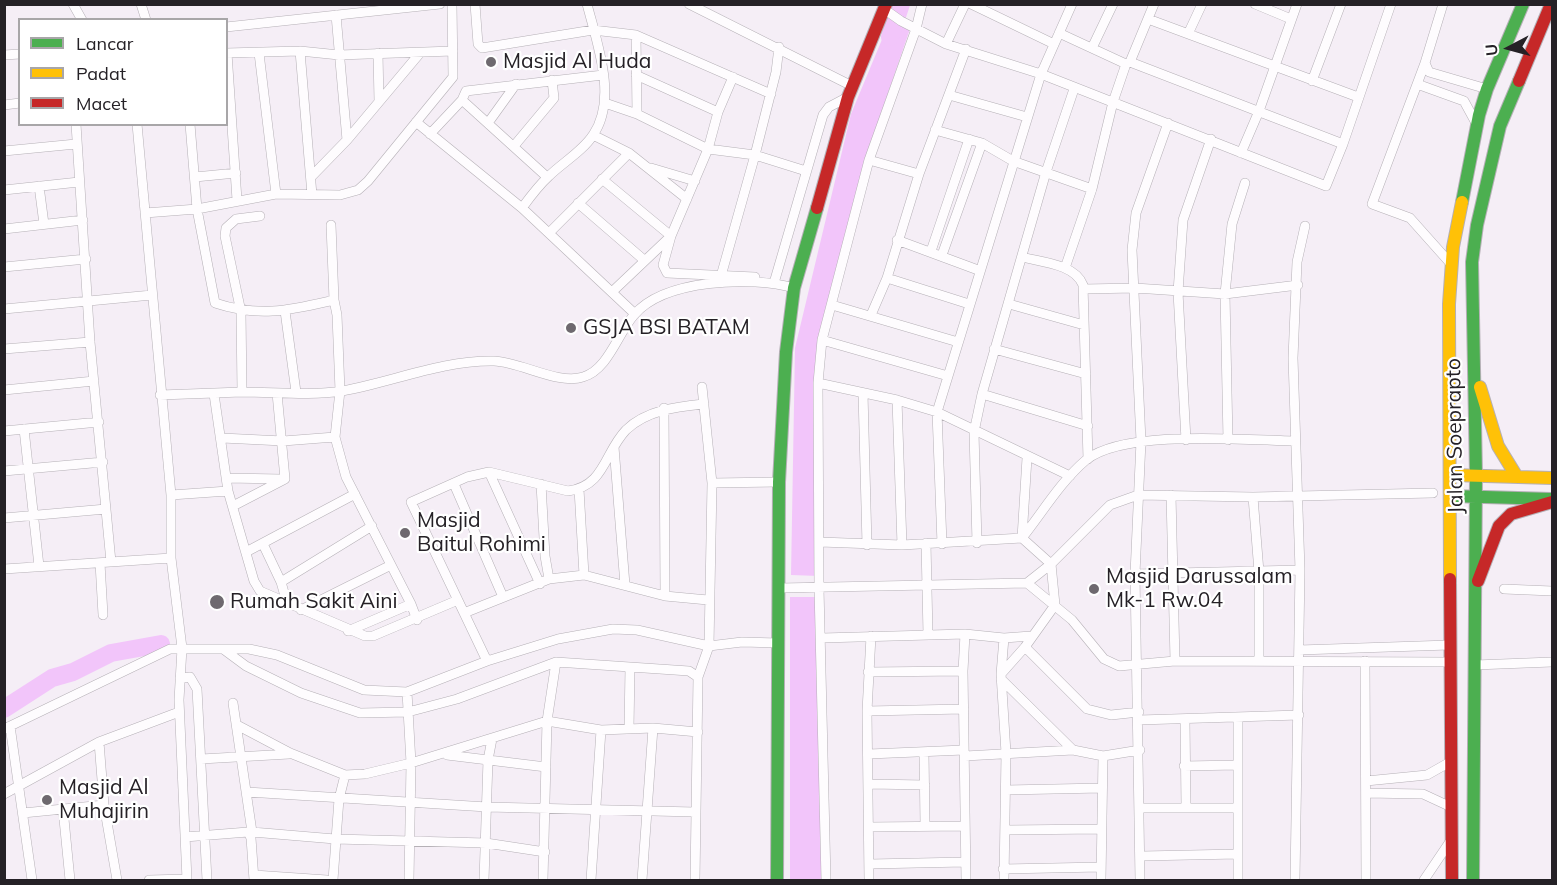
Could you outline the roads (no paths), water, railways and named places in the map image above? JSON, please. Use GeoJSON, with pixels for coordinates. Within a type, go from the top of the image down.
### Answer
{"type":"FeatureCollection","features":[{"type":"Feature","properties":{"kind":"main road","name":"Jalan Soeprapto"},"geometry":{"type":"LineString","coordinates":[[1452,880],[1449,645],[1452,475],[1449,304],[1452,266],[1462,193],[1477,125],[1487,89],[1523,4]]}},
{"type":"Feature","properties":{"kind":"main road"},"geometry":{"type":"LineString","coordinates":[[777,880],[779,482],[786,352],[794,288],[850,92],[886,8]]}},
{"type":"Feature","properties":{"kind":"main road","name":"Jalan Soeprapto"},"geometry":{"type":"LineString","coordinates":[[1473,880],[1476,475],[1472,262],[1477,225],[1500,126],[1550,12]]}},
{"type":"Feature","properties":{"kind":"main road"},"geometry":{"type":"LineString","coordinates":[[1474,363],[1496,443],[1507,466],[1517,477]]}},
{"type":"Feature","properties":{"kind":"main road"},"geometry":{"type":"LineString","coordinates":[[1452,475],[1552,478]]}},
{"type":"Feature","properties":{"kind":"main road"},"geometry":{"type":"LineString","coordinates":[[1451,496],[1552,501]]}},
{"type":"Feature","properties":{"kind":"main road"},"geometry":{"type":"LineString","coordinates":[[1474,589],[1500,526],[1511,514],[1552,501]]}},
{"type":"Feature","properties":{"kind":"street"},"geometry":{"type":"LineString","coordinates":[[73,4],[81,18]]}},
{"type":"Feature","properties":{"kind":"street"},"geometry":{"type":"LineString","coordinates":[[228,27],[440,4]]}},
{"type":"Feature","properties":{"kind":"street"},"geometry":{"type":"LineString","coordinates":[[145,213],[197,209],[276,194],[340,195],[357,190],[453,77],[452,4]]}},
{"type":"Feature","properties":{"kind":"street"},"geometry":{"type":"LineString","coordinates":[[476,4],[478,44],[482,48],[593,30],[636,35],[771,94]]}},
{"type":"Feature","properties":{"kind":"street"},"geometry":{"type":"LineString","coordinates":[[522,207],[547,177],[593,135],[605,103],[603,75],[586,4]]}},
{"type":"Feature","properties":{"kind":"street"},"geometry":{"type":"LineString","coordinates":[[689,4],[779,47],[850,92],[829,107],[823,115],[775,281]]}},
{"type":"Feature","properties":{"kind":"street"},"geometry":{"type":"LineString","coordinates":[[826,880],[822,638],[819,588],[818,383],[822,340],[869,160],[916,29],[922,4]]}},
{"type":"Feature","properties":{"kind":"street"},"geometry":{"type":"LineString","coordinates":[[946,44],[965,4]]}},
{"type":"Feature","properties":{"kind":"street"},"geometry":{"type":"LineString","coordinates":[[971,4],[1054,44]]}},
{"type":"Feature","properties":{"kind":"street"},"geometry":{"type":"LineString","coordinates":[[1092,48],[1113,4]]}},
{"type":"Feature","properties":{"kind":"street"},"geometry":{"type":"LineString","coordinates":[[1065,268],[1092,189],[1113,102],[1154,4]]}},
{"type":"Feature","properties":{"kind":"street"},"geometry":{"type":"LineString","coordinates":[[1188,34],[1202,4]]}},
{"type":"Feature","properties":{"kind":"street"},"geometry":{"type":"LineString","coordinates":[[1255,4],[1291,19]]}},
{"type":"Feature","properties":{"kind":"street"},"geometry":{"type":"LineString","coordinates":[[1241,153],[1260,111],[1298,4]]}},
{"type":"Feature","properties":{"kind":"street"},"geometry":{"type":"LineString","coordinates":[[1312,81],[1341,4]]}},
{"type":"Feature","properties":{"kind":"street"},"geometry":{"type":"LineString","coordinates":[[886,8],[902,21],[946,44],[1041,74],[1074,89],[1168,123],[1326,186],[1343,144],[1391,4]]}},
{"type":"Feature","properties":{"kind":"street"},"geometry":{"type":"LineString","coordinates":[[1443,4],[1425,63],[1372,204],[1410,218],[1452,266]]}},
{"type":"Feature","properties":{"kind":"street"},"geometry":{"type":"LineString","coordinates":[[942,544],[937,412],[978,270],[1027,117],[1068,6]]}},
{"type":"Feature","properties":{"kind":"street"},"geometry":{"type":"LineString","coordinates":[[336,15],[347,140]]}},
{"type":"Feature","properties":{"kind":"street"},"geometry":{"type":"LineString","coordinates":[[1148,19],[1358,97]]}},
{"type":"Feature","properties":{"kind":"street"},"geometry":{"type":"LineString","coordinates":[[1059,33],[1128,63],[1343,144]]}},
{"type":"Feature","properties":{"kind":"street"},"geometry":{"type":"LineString","coordinates":[[636,35],[637,114]]}},
{"type":"Feature","properties":{"kind":"street"},"geometry":{"type":"LineString","coordinates":[[721,276],[771,94],[779,47]]}},
{"type":"Feature","properties":{"kind":"street"},"geometry":{"type":"LineString","coordinates":[[871,315],[887,278],[919,174],[966,50]]}},
{"type":"Feature","properties":{"kind":"street"},"geometry":{"type":"LineString","coordinates":[[300,51],[312,195]]}},
{"type":"Feature","properties":{"kind":"street"},"geometry":{"type":"LineString","coordinates":[[228,53],[453,51]]}},
{"type":"Feature","properties":{"kind":"street"},"geometry":{"type":"LineString","coordinates":[[378,53],[379,102]]}},
{"type":"Feature","properties":{"kind":"street"},"geometry":{"type":"LineString","coordinates":[[310,177],[347,140],[420,53]]}},
{"type":"Feature","properties":{"kind":"street"},"geometry":{"type":"LineString","coordinates":[[259,54],[276,194]]}},
{"type":"Feature","properties":{"kind":"street"},"geometry":{"type":"LineString","coordinates":[[1425,63],[1429,72],[1487,89]]}},
{"type":"Feature","properties":{"kind":"street"},"geometry":{"type":"LineString","coordinates":[[228,66],[237,200]]}},
{"type":"Feature","properties":{"kind":"street"},"geometry":{"type":"LineString","coordinates":[[430,134],[462,100],[466,91],[603,75]]}},
{"type":"Feature","properties":{"kind":"street"},"geometry":{"type":"LineString","coordinates":[[636,75],[718,112]]}},
{"type":"Feature","properties":{"kind":"street"},"geometry":{"type":"LineString","coordinates":[[733,77],[718,112],[708,149],[670,236],[663,265],[664,271],[775,281],[794,288]]}},
{"type":"Feature","properties":{"kind":"street"},"geometry":{"type":"LineString","coordinates":[[514,146],[554,98],[552,80]]}},
{"type":"Feature","properties":{"kind":"street"},"geometry":{"type":"LineString","coordinates":[[488,123],[516,84]]}},
{"type":"Feature","properties":{"kind":"street"},"geometry":{"type":"LineString","coordinates":[[1417,84],[1464,101],[1477,125]]}},
{"type":"Feature","properties":{"kind":"street"},"geometry":{"type":"LineString","coordinates":[[977,543],[975,432],[982,394],[1046,172],[1074,89]]}},
{"type":"Feature","properties":{"kind":"street"},"geometry":{"type":"LineString","coordinates":[[949,95],[1027,117]]}},
{"type":"Feature","properties":{"kind":"street"},"geometry":{"type":"LineString","coordinates":[[462,100],[547,177]]}},
{"type":"Feature","properties":{"kind":"street"},"geometry":{"type":"LineString","coordinates":[[605,103],[637,114],[708,149],[755,155],[806,171]]}},
{"type":"Feature","properties":{"kind":"street"},"geometry":{"type":"LineString","coordinates":[[416,122],[522,207],[635,314]]}},
{"type":"Feature","properties":{"kind":"street"},"geometry":{"type":"LineString","coordinates":[[1140,880],[1142,856],[1135,573],[1141,441],[1132,250],[1136,213],[1168,123]]}},
{"type":"Feature","properties":{"kind":"street"},"geometry":{"type":"LineString","coordinates":[[76,126],[90,342],[111,562]]}},
{"type":"Feature","properties":{"kind":"street"},"geometry":{"type":"LineString","coordinates":[[137,126],[160,395],[171,495],[171,558],[182,648],[179,712],[187,880],[154,880]]}},
{"type":"Feature","properties":{"kind":"street"},"geometry":{"type":"LineString","coordinates":[[190,126],[197,209],[215,303],[241,312],[285,311],[334,300]]}},
{"type":"Feature","properties":{"kind":"street"},"geometry":{"type":"LineString","coordinates":[[935,130],[982,143],[1013,161],[1092,189]]}},
{"type":"Feature","properties":{"kind":"street"},"geometry":{"type":"LineString","coordinates":[[593,135],[629,153],[687,199]]}},
{"type":"Feature","properties":{"kind":"street"},"geometry":{"type":"LineString","coordinates":[[931,251],[969,139]]}},
{"type":"Feature","properties":{"kind":"street"},"geometry":{"type":"LineString","coordinates":[[1186,440],[1178,292],[1183,220],[1211,140]]}},
{"type":"Feature","properties":{"kind":"street"},"geometry":{"type":"LineString","coordinates":[[942,255],[982,143]]}},
{"type":"Feature","properties":{"kind":"street"},"geometry":{"type":"LineString","coordinates":[[4,151],[76,144]]}},
{"type":"Feature","properties":{"kind":"street"},"geometry":{"type":"LineString","coordinates":[[550,232],[629,153]]}},
{"type":"Feature","properties":{"kind":"street"},"geometry":{"type":"LineString","coordinates":[[869,160],[919,174]]}},
{"type":"Feature","properties":{"kind":"street"},"geometry":{"type":"LineString","coordinates":[[647,167],[694,181]]}},
{"type":"Feature","properties":{"kind":"street"},"geometry":{"type":"LineString","coordinates":[[195,177],[236,173]]}},
{"type":"Feature","properties":{"kind":"street"},"geometry":{"type":"LineString","coordinates":[[602,179],[670,236]]}},
{"type":"Feature","properties":{"kind":"street"},"geometry":{"type":"LineString","coordinates":[[4,190],[79,183]]}},
{"type":"Feature","properties":{"kind":"street"},"geometry":{"type":"LineString","coordinates":[[1228,440],[1225,294],[1232,224],[1245,183]]}},
{"type":"Feature","properties":{"kind":"street"},"geometry":{"type":"LineString","coordinates":[[39,186],[44,224]]}},
{"type":"Feature","properties":{"kind":"street"},"geometry":{"type":"LineString","coordinates":[[579,204],[644,260]]}},
{"type":"Feature","properties":{"kind":"street"},"geometry":{"type":"LineString","coordinates":[[242,392],[241,312],[225,236],[226,228],[236,219],[260,216]]}},
{"type":"Feature","properties":{"kind":"street"},"geometry":{"type":"LineString","coordinates":[[4,228],[83,220]]}},
{"type":"Feature","properties":{"kind":"street"},"geometry":{"type":"LineString","coordinates":[[332,225],[340,391],[335,437],[346,477],[417,620]]}},
{"type":"Feature","properties":{"kind":"street"},"geometry":{"type":"LineString","coordinates":[[1295,880],[1300,570],[1293,358],[1298,285],[1297,262],[1305,226]]}},
{"type":"Feature","properties":{"kind":"street"},"geometry":{"type":"LineString","coordinates":[[613,291],[670,236]]}},
{"type":"Feature","properties":{"kind":"street"},"geometry":{"type":"LineString","coordinates":[[897,240],[978,270]]}},
{"type":"Feature","properties":{"kind":"street"},"geometry":{"type":"LineString","coordinates":[[1022,257],[1065,268],[1081,279],[1084,289],[1088,459]]}},
{"type":"Feature","properties":{"kind":"street"},"geometry":{"type":"LineString","coordinates":[[4,267],[86,259]]}},
{"type":"Feature","properties":{"kind":"street"},"geometry":{"type":"LineString","coordinates":[[887,278],[969,304]]}},
{"type":"Feature","properties":{"kind":"street"},"geometry":{"type":"LineString","coordinates":[[160,395],[340,391],[454,364],[494,361],[562,377],[582,378],[598,369],[635,314],[657,297],[690,287],[718,283],[775,281]]}},
{"type":"Feature","properties":{"kind":"street"},"geometry":{"type":"LineString","coordinates":[[1084,289],[1135,288],[1225,294],[1298,285]]}},
{"type":"Feature","properties":{"kind":"street"},"geometry":{"type":"LineString","coordinates":[[4,309],[152,295]]}},
{"type":"Feature","properties":{"kind":"street"},"geometry":{"type":"LineString","coordinates":[[1009,304],[1084,325]]}},
{"type":"Feature","properties":{"kind":"street"},"geometry":{"type":"LineString","coordinates":[[832,305],[958,342]]}},
{"type":"Feature","properties":{"kind":"street"},"geometry":{"type":"LineString","coordinates":[[285,311],[296,392]]}},
{"type":"Feature","properties":{"kind":"street"},"geometry":{"type":"LineString","coordinates":[[822,340],[948,376]]}},
{"type":"Feature","properties":{"kind":"street"},"geometry":{"type":"LineString","coordinates":[[4,349],[90,342]]}},
{"type":"Feature","properties":{"kind":"street"},"geometry":{"type":"LineString","coordinates":[[994,349],[1086,374]]}},
{"type":"Feature","properties":{"kind":"street"},"geometry":{"type":"LineString","coordinates":[[4,390],[94,381]]}},
{"type":"Feature","properties":{"kind":"street"},"geometry":{"type":"LineString","coordinates":[[818,383],[897,400],[937,412],[1027,458],[1071,476]]}},
{"type":"Feature","properties":{"kind":"street"},"geometry":{"type":"LineString","coordinates":[[695,880],[698,677],[709,646],[708,600],[712,483],[702,387]]}},
{"type":"Feature","properties":{"kind":"street"},"geometry":{"type":"LineString","coordinates":[[276,393],[283,441],[285,479]]}},
{"type":"Feature","properties":{"kind":"street"},"geometry":{"type":"LineString","coordinates":[[863,393],[867,545]]}},
{"type":"Feature","properties":{"kind":"street"},"geometry":{"type":"LineString","coordinates":[[214,394],[228,491],[256,587],[266,595],[348,631],[373,636],[417,620],[458,600]]}},
{"type":"Feature","properties":{"kind":"street"},"geometry":{"type":"LineString","coordinates":[[982,394],[1088,426]]}},
{"type":"Feature","properties":{"kind":"street"},"geometry":{"type":"LineString","coordinates":[[897,400],[902,545]]}},
{"type":"Feature","properties":{"kind":"street"},"geometry":{"type":"LineString","coordinates":[[487,661],[411,502],[467,477],[489,472],[568,491],[579,489],[596,479],[605,467],[614,445],[628,429],[663,408],[704,404]]}},
{"type":"Feature","properties":{"kind":"street"},"geometry":{"type":"LineString","coordinates":[[663,408],[664,596]]}},
{"type":"Feature","properties":{"kind":"street"},"geometry":{"type":"LineString","coordinates":[[4,431],[99,422]]}},
{"type":"Feature","properties":{"kind":"street"},"geometry":{"type":"LineString","coordinates":[[24,429],[39,566]]}},
{"type":"Feature","properties":{"kind":"street"},"geometry":{"type":"LineString","coordinates":[[222,438],[283,441],[335,437]]}},
{"type":"Feature","properties":{"kind":"street"},"geometry":{"type":"LineString","coordinates":[[820,543],[902,545],[977,543],[1022,538],[1071,476],[1088,459],[1106,450],[1141,441],[1294,441]]}},
{"type":"Feature","properties":{"kind":"street"},"geometry":{"type":"LineString","coordinates":[[614,445],[625,585]]}},
{"type":"Feature","properties":{"kind":"street"},"geometry":{"type":"LineString","coordinates":[[1022,538],[1027,458]]}},
{"type":"Feature","properties":{"kind":"street"},"geometry":{"type":"LineString","coordinates":[[4,471],[103,462]]}},
{"type":"Feature","properties":{"kind":"street"},"geometry":{"type":"LineString","coordinates":[[489,472],[540,584]]}},
{"type":"Feature","properties":{"kind":"street"},"geometry":{"type":"LineString","coordinates":[[226,478],[285,479]]}},
{"type":"Feature","properties":{"kind":"street"},"geometry":{"type":"LineString","coordinates":[[233,506],[285,479]]}},
{"type":"Feature","properties":{"kind":"street"},"geometry":{"type":"LineString","coordinates":[[712,483],[779,482]]}},
{"type":"Feature","properties":{"kind":"street"},"geometry":{"type":"LineString","coordinates":[[454,484],[503,597]]}},
{"type":"Feature","properties":{"kind":"street"},"geometry":{"type":"LineString","coordinates":[[541,484],[545,556],[549,579]]}},
{"type":"Feature","properties":{"kind":"street"},"geometry":{"type":"LineString","coordinates":[[579,489],[584,575]]}},
{"type":"Feature","properties":{"kind":"street"},"geometry":{"type":"LineString","coordinates":[[171,495],[228,491]]}},
{"type":"Feature","properties":{"kind":"street"},"geometry":{"type":"LineString","coordinates":[[780,588],[928,587],[1027,583],[1051,564],[1110,505],[1138,495],[1253,498],[1433,493]]}},
{"type":"Feature","properties":{"kind":"street"},"geometry":{"type":"LineString","coordinates":[[246,552],[356,494]]}},
{"type":"Feature","properties":{"kind":"street"},"geometry":{"type":"LineString","coordinates":[[1172,495],[1175,661]]}},
{"type":"Feature","properties":{"kind":"street"},"geometry":{"type":"LineString","coordinates":[[1253,498],[1259,572],[1259,660]]}},
{"type":"Feature","properties":{"kind":"street"},"geometry":{"type":"LineString","coordinates":[[4,518],[106,509]]}},
{"type":"Feature","properties":{"kind":"street"},"geometry":{"type":"LineString","coordinates":[[281,582],[372,526]]}},
{"type":"Feature","properties":{"kind":"street"},"geometry":{"type":"LineString","coordinates":[[1001,676],[1055,605],[1051,564],[1022,538]]}},
{"type":"Feature","properties":{"kind":"street"},"geometry":{"type":"LineString","coordinates":[[926,543],[928,635]]}},
{"type":"Feature","properties":{"kind":"street"},"geometry":{"type":"LineString","coordinates":[[263,544],[281,582],[287,603]]}},
{"type":"Feature","properties":{"kind":"street"},"geometry":{"type":"LineString","coordinates":[[4,569],[171,558]]}},
{"type":"Feature","properties":{"kind":"street"},"geometry":{"type":"LineString","coordinates":[[100,563],[104,615]]}},
{"type":"Feature","properties":{"kind":"street"},"geometry":{"type":"LineString","coordinates":[[301,610],[391,565]]}},
{"type":"Feature","properties":{"kind":"street"},"geometry":{"type":"LineString","coordinates":[[1135,573],[1300,570]]}},
{"type":"Feature","properties":{"kind":"street"},"geometry":{"type":"LineString","coordinates":[[464,613],[549,579],[584,575],[664,596],[708,600]]}},
{"type":"Feature","properties":{"kind":"street"},"geometry":{"type":"LineString","coordinates":[[1027,583],[1072,620],[1104,660],[1119,666],[1175,661],[1449,662]]}},
{"type":"Feature","properties":{"kind":"street"},"geometry":{"type":"LineString","coordinates":[[1504,589],[1552,591]]}},
{"type":"Feature","properties":{"kind":"street"},"geometry":{"type":"LineString","coordinates":[[348,631],[411,604]]}},
{"type":"Feature","properties":{"kind":"street"},"geometry":{"type":"LineString","coordinates":[[32,880],[20,784],[7,727],[170,649],[249,649],[277,655],[364,690],[406,692],[487,661],[558,639],[613,629],[637,630],[709,646],[742,642],[778,643]]}},
{"type":"Feature","properties":{"kind":"street"},"geometry":{"type":"LineString","coordinates":[[822,638],[965,634],[1004,638],[1031,636]]}},
{"type":"Feature","properties":{"kind":"street"},"geometry":{"type":"LineString","coordinates":[[965,634],[963,671],[966,880]]}},
{"type":"Feature","properties":{"kind":"street"},"geometry":{"type":"LineString","coordinates":[[869,880],[870,784],[867,711],[871,636]]}},
{"type":"Feature","properties":{"kind":"street"},"geometry":{"type":"LineString","coordinates":[[1004,638],[1001,676],[1006,753],[1004,880]]}},
{"type":"Feature","properties":{"kind":"street"},"geometry":{"type":"LineString","coordinates":[[1299,650],[1449,645]]}},
{"type":"Feature","properties":{"kind":"street"},"geometry":{"type":"LineString","coordinates":[[1427,646],[1428,662]]}},
{"type":"Feature","properties":{"kind":"street"},"geometry":{"type":"LineString","coordinates":[[1025,647],[1087,709],[1111,715],[1185,720],[1299,715]]}},
{"type":"Feature","properties":{"kind":"street"},"geometry":{"type":"LineString","coordinates":[[223,649],[246,666],[291,689],[360,713],[408,712],[457,699],[556,662],[689,671],[698,677]]}},
{"type":"Feature","properties":{"kind":"street"},"geometry":{"type":"LineString","coordinates":[[1365,661],[1366,880]]}},
{"type":"Feature","properties":{"kind":"street"},"geometry":{"type":"LineString","coordinates":[[543,880],[547,721],[556,662]]}},
{"type":"Feature","properties":{"kind":"street"},"geometry":{"type":"LineString","coordinates":[[1475,664],[1552,662]]}},
{"type":"Feature","properties":{"kind":"street"},"geometry":{"type":"LineString","coordinates":[[629,729],[630,667]]}},
{"type":"Feature","properties":{"kind":"street"},"geometry":{"type":"LineString","coordinates":[[868,672],[963,671]]}},
{"type":"Feature","properties":{"kind":"street"},"geometry":{"type":"LineString","coordinates":[[1001,676],[1073,750]]}},
{"type":"Feature","properties":{"kind":"street"},"geometry":{"type":"LineString","coordinates":[[180,678],[190,677],[197,689],[207,880]]}},
{"type":"Feature","properties":{"kind":"street"},"geometry":{"type":"LineString","coordinates":[[406,692],[411,763],[411,802],[407,840],[409,880]]}},
{"type":"Feature","properties":{"kind":"street"},"geometry":{"type":"LineString","coordinates":[[233,703],[252,832],[335,839],[486,843],[545,852]]}},
{"type":"Feature","properties":{"kind":"street"},"geometry":{"type":"LineString","coordinates":[[867,711],[964,709]]}},
{"type":"Feature","properties":{"kind":"street"},"geometry":{"type":"LineString","coordinates":[[4,794],[99,742],[179,712]]}},
{"type":"Feature","properties":{"kind":"street"},"geometry":{"type":"LineString","coordinates":[[1238,717],[1238,880]]}},
{"type":"Feature","properties":{"kind":"street"},"geometry":{"type":"LineString","coordinates":[[1185,720],[1186,807]]}},
{"type":"Feature","properties":{"kind":"street"},"geometry":{"type":"LineString","coordinates":[[237,725],[290,753],[345,775],[365,774],[411,763],[547,721],[601,730],[653,728],[698,732]]}},
{"type":"Feature","properties":{"kind":"street"},"geometry":{"type":"LineString","coordinates":[[642,880],[653,728]]}},
{"type":"Feature","properties":{"kind":"street"},"geometry":{"type":"LineString","coordinates":[[591,880],[601,730]]}},
{"type":"Feature","properties":{"kind":"street"},"geometry":{"type":"LineString","coordinates":[[484,880],[488,760],[492,739]]}},
{"type":"Feature","properties":{"kind":"street"},"geometry":{"type":"LineString","coordinates":[[99,742],[104,805],[117,880]]}},
{"type":"Feature","properties":{"kind":"street"},"geometry":{"type":"LineString","coordinates":[[869,754],[1073,750],[1103,756],[1140,750]]}},
{"type":"Feature","properties":{"kind":"street"},"geometry":{"type":"LineString","coordinates":[[924,752],[925,825]]}},
{"type":"Feature","properties":{"kind":"street"},"geometry":{"type":"LineString","coordinates":[[201,759],[290,753]]}},
{"type":"Feature","properties":{"kind":"street"},"geometry":{"type":"LineString","coordinates":[[441,754],[546,767]]}},
{"type":"Feature","properties":{"kind":"street"},"geometry":{"type":"LineString","coordinates":[[1101,880],[1103,756]]}},
{"type":"Feature","properties":{"kind":"street"},"geometry":{"type":"LineString","coordinates":[[1366,781],[1427,775],[1450,762]]}},
{"type":"Feature","properties":{"kind":"street"},"geometry":{"type":"LineString","coordinates":[[1184,765],[1238,765]]}},
{"type":"Feature","properties":{"kind":"street"},"geometry":{"type":"LineString","coordinates":[[333,880],[339,799],[345,775]]}},
{"type":"Feature","properties":{"kind":"street"},"geometry":{"type":"LineString","coordinates":[[870,784],[925,784]]}},
{"type":"Feature","properties":{"kind":"street"},"geometry":{"type":"LineString","coordinates":[[1006,790],[1102,788]]}},
{"type":"Feature","properties":{"kind":"street"},"geometry":{"type":"LineString","coordinates":[[247,792],[487,807],[695,812]]}},
{"type":"Feature","properties":{"kind":"street"},"geometry":{"type":"LineString","coordinates":[[1366,793],[1423,794],[1451,807]]}},
{"type":"Feature","properties":{"kind":"street"},"geometry":{"type":"LineString","coordinates":[[23,813],[104,805]]}},
{"type":"Feature","properties":{"kind":"street"},"geometry":{"type":"LineString","coordinates":[[1141,808],[1237,808]]}},
{"type":"Feature","properties":{"kind":"street"},"geometry":{"type":"LineString","coordinates":[[63,809],[70,880]]}},
{"type":"Feature","properties":{"kind":"street"},"geometry":{"type":"LineString","coordinates":[[869,827],[965,826]]}},
{"type":"Feature","properties":{"kind":"street"},"geometry":{"type":"LineString","coordinates":[[1006,830],[1101,829]]}},
{"type":"Feature","properties":{"kind":"street"},"geometry":{"type":"LineString","coordinates":[[185,837],[249,833],[254,878],[323,880]]}},
{"type":"Feature","properties":{"kind":"street"},"geometry":{"type":"LineString","coordinates":[[1424,880],[1451,840]]}},
{"type":"Feature","properties":{"kind":"street"},"geometry":{"type":"LineString","coordinates":[[1142,856],[1238,854]]}},
{"type":"Feature","properties":{"kind":"street"},"geometry":{"type":"LineString","coordinates":[[870,864],[965,862]]}},
{"type":"Feature","properties":{"kind":"street"},"geometry":{"type":"LineString","coordinates":[[1003,869],[1101,867]]}},
{"type":"Feature","properties":{"kind":"waterway"},"geometry":{"type":"LineString","coordinates":[[890,37],[901,4]]}},
{"type":"Feature","properties":{"kind":"waterway"},"geometry":{"type":"LineString","coordinates":[[4,709],[52,678],[73,672],[111,653],[161,644]]}},
{"type":"Feature","properties":{"kind":"place","name":"Masjid Al Huda"},"geometry":{"type":"Point","coordinates":[491,62]}},
{"type":"Feature","properties":{"kind":"place","name":"GSJA BSI BATAM"},"geometry":{"type":"Point","coordinates":[571,328]}},
{"type":"Feature","properties":{"kind":"place","name":"Masjid Baitul Rohimi"},"geometry":{"type":"Point","coordinates":[405,533]}},
{"type":"Feature","properties":{"kind":"place","name":"Masjid Darussalam Mk-1 Rw.04"},"geometry":{"type":"Point","coordinates":[1094,589]}},
{"type":"Feature","properties":{"kind":"place","name":"Rumah Sakit Aini"},"geometry":{"type":"Point","coordinates":[217,602]}},
{"type":"Feature","properties":{"kind":"place","name":"Masjid Al Muhajirin"},"geometry":{"type":"Point","coordinates":[47,800]}}]}
